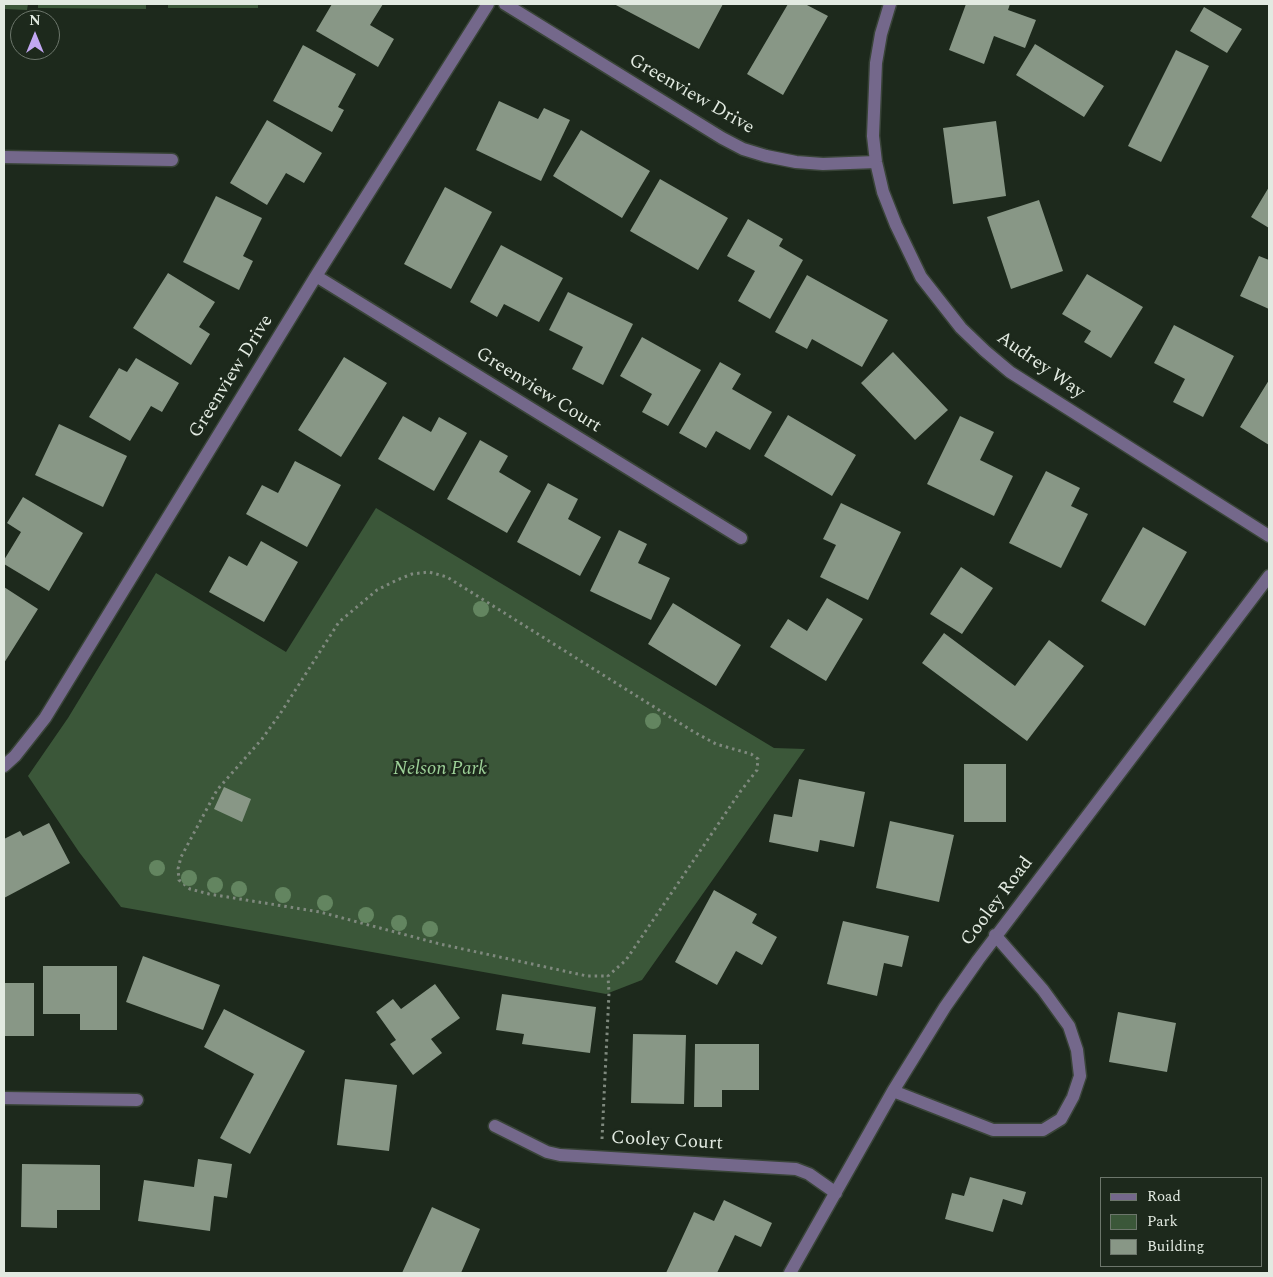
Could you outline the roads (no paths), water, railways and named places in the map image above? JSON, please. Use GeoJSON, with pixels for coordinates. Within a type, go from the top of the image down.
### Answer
{"type":"FeatureCollection","features":[{"type":"Feature","properties":{"kind":"street","name":"Greenview Drive"},"geometry":{"type":"LineString","coordinates":[[4,766],[15,756],[45,718],[316,276],[488,4]]}},
{"type":"Feature","properties":{"kind":"street","name":"Greenview Drive"},"geometry":{"type":"LineString","coordinates":[[505,4],[722,138],[743,149],[796,162],[823,164],[876,162]]}},
{"type":"Feature","properties":{"kind":"street","name":"Audrey Way"},"geometry":{"type":"LineString","coordinates":[[890,4],[881,34],[876,63],[873,136],[876,162],[883,192],[921,278],[961,328],[984,351],[1010,372],[1269,536]]}},
{"type":"Feature","properties":{"kind":"street"},"geometry":{"type":"LineString","coordinates":[[4,157],[172,160]]}},
{"type":"Feature","properties":{"kind":"street","name":"Greenview Court"},"geometry":{"type":"LineString","coordinates":[[316,276],[741,538]]}},
{"type":"Feature","properties":{"kind":"street","name":"Cooley Road"},"geometry":{"type":"LineString","coordinates":[[790,1273],[893,1091],[945,1007],[995,935],[1269,576]]}},
{"type":"Feature","properties":{"kind":"street"},"geometry":{"type":"LineString","coordinates":[[893,1091],[993,1130],[1043,1130],[1061,1119],[1073,1097],[1080,1076],[1077,1050],[1069,1026],[1043,990],[995,935]]}},
{"type":"Feature","properties":{"kind":"street"},"geometry":{"type":"LineString","coordinates":[[4,1098],[137,1100]]}},
{"type":"Feature","properties":{"kind":"street","name":"Cooley Court"},"geometry":{"type":"LineString","coordinates":[[495,1126],[548,1152],[560,1155],[796,1169],[809,1174],[836,1193]]}},
{"type":"Feature","properties":{"kind":"park label","name":"Nelson Park"},"geometry":{"type":"Point","coordinates":[440,770]}}]}
